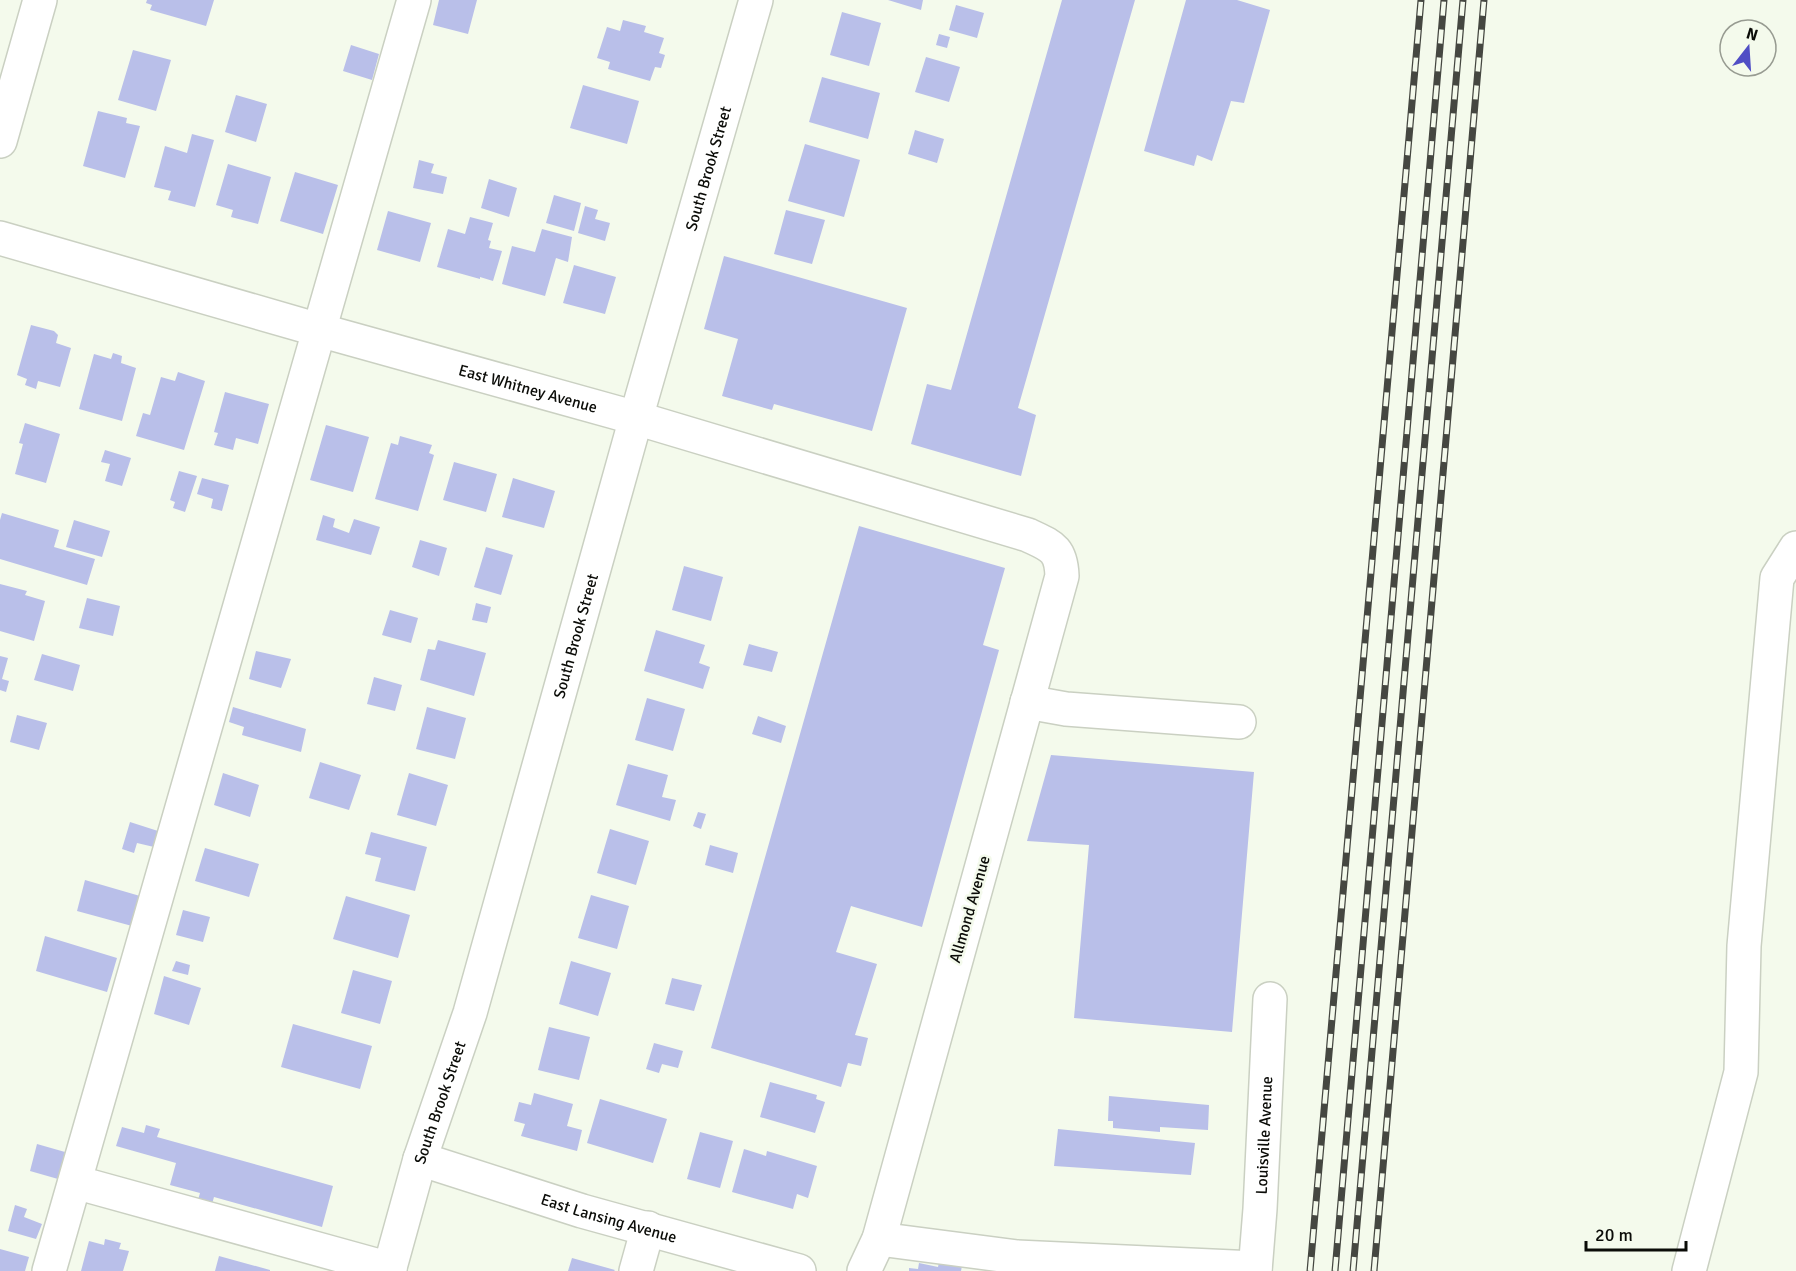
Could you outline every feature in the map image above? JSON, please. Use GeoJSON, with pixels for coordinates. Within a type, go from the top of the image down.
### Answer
{"type":"FeatureCollection","features":[{"type":"Feature","properties":{"kind":"street"},"geometry":{"type":"LineString","coordinates":[[0,141],[40,0]]}},
{"type":"Feature","properties":{"kind":"street"},"geometry":{"type":"LineString","coordinates":[[49,1271],[414,0]]}},
{"type":"Feature","properties":{"kind":"street","name":"South Brook Street"},"geometry":{"type":"LineString","coordinates":[[389,1270],[420,1159],[470,1013],[636,418],[756,0]]}},
{"type":"Feature","properties":{"kind":"street","name":"East Whitney Avenue"},"geometry":{"type":"LineString","coordinates":[[0,238],[636,418],[1028,535],[1052,547]]}},
{"type":"Feature","properties":{"kind":"street","name":"Allmond Avenue"},"geometry":{"type":"LineString","coordinates":[[864,1271],[879,1239],[1062,576],[1061,560],[1052,547]]}},
{"type":"Feature","properties":{"kind":"street"},"geometry":{"type":"LineString","coordinates":[[1689,1271],[1741,1072],[1744,946],[1777,578],[1796,548]]}},
{"type":"Feature","properties":{"kind":"street"},"geometry":{"type":"LineString","coordinates":[[1027,702],[1066,709],[1239,722]]}},
{"type":"Feature","properties":{"kind":"street","name":"Louisville Avenue"},"geometry":{"type":"LineString","coordinates":[[1255,1269],[1260,1209],[1269,999]]}},
{"type":"Feature","properties":{"kind":"street","name":"East Lansing Avenue"},"geometry":{"type":"LineString","coordinates":[[420,1159],[582,1210],[798,1271]]}},
{"type":"Feature","properties":{"kind":"street"},"geometry":{"type":"LineString","coordinates":[[75,1182],[389,1270]]}},
{"type":"Feature","properties":{"kind":"street"},"geometry":{"type":"LineString","coordinates":[[636,1271],[648,1228]]}},
{"type":"Feature","properties":{"kind":"street"},"geometry":{"type":"LineString","coordinates":[[879,1239],[1016,1264],[1255,1269]]}},
{"type":"Feature","properties":{"kind":"building"},"geometry":{"type":"Polygon","coordinates":[[[147,0],[214,0],[206,26],[150,10],[152,5],[146,3],[147,0]]]}},
{"type":"Feature","properties":{"kind":"building"},"geometry":{"type":"Polygon","coordinates":[[[439,0],[477,0],[468,34],[433,25],[439,0]]]}},
{"type":"Feature","properties":{"kind":"building"},"geometry":{"type":"Polygon","coordinates":[[[888,0],[923,0],[921,10],[888,0]]]}},
{"type":"Feature","properties":{"kind":"building"},"geometry":{"type":"Polygon","coordinates":[[[1062,0],[1135,0],[1018,408],[1036,415],[1021,476],[911,444],[927,384],[951,390],[1062,0]]]}},
{"type":"Feature","properties":{"kind":"building"},"geometry":{"type":"Polygon","coordinates":[[[1186,0],[1237,0],[1270,10],[1244,103],[1231,101],[1212,161],[1197,155],[1194,166],[1144,151],[1186,0]]]}},
{"type":"Feature","properties":{"kind":"building"},"geometry":{"type":"Polygon","coordinates":[[[956,5],[984,13],[977,38],[949,30],[956,5]]]}},
{"type":"Feature","properties":{"kind":"building"},"geometry":{"type":"Polygon","coordinates":[[[842,12],[881,23],[869,66],[830,55],[842,12]]]}},
{"type":"Feature","properties":{"kind":"building"},"geometry":{"type":"Polygon","coordinates":[[[623,20],[646,26],[644,32],[664,38],[659,53],[665,55],[661,68],[655,67],[650,81],[608,69],[610,62],[597,58],[607,27],[620,31],[623,20]]]}},
{"type":"Feature","properties":{"kind":"building"},"geometry":{"type":"Polygon","coordinates":[[[939,34],[950,37],[947,48],[936,45],[939,34]]]}},
{"type":"Feature","properties":{"kind":"building"},"geometry":{"type":"Polygon","coordinates":[[[351,45],[379,54],[372,80],[343,71],[351,45]]]}},
{"type":"Feature","properties":{"kind":"building"},"geometry":{"type":"Polygon","coordinates":[[[133,50],[171,60],[156,111],[118,100],[133,50]]]}},
{"type":"Feature","properties":{"kind":"building"},"geometry":{"type":"Polygon","coordinates":[[[926,57],[960,67],[949,102],[915,92],[926,57]]]}},
{"type":"Feature","properties":{"kind":"building"},"geometry":{"type":"Polygon","coordinates":[[[822,77],[880,93],[868,139],[809,122],[822,77]]]}},
{"type":"Feature","properties":{"kind":"building"},"geometry":{"type":"Polygon","coordinates":[[[583,85],[639,101],[627,144],[570,128],[583,85]]]}},
{"type":"Feature","properties":{"kind":"building"},"geometry":{"type":"Polygon","coordinates":[[[236,95],[267,104],[256,142],[225,132],[236,95]]]}},
{"type":"Feature","properties":{"kind":"building"},"geometry":{"type":"Polygon","coordinates":[[[98,111],[127,118],[126,123],[140,126],[125,178],[83,166],[98,111]]]}},
{"type":"Feature","properties":{"kind":"building"},"geometry":{"type":"Polygon","coordinates":[[[915,130],[944,139],[937,163],[908,154],[915,130]]]}},
{"type":"Feature","properties":{"kind":"building"},"geometry":{"type":"Polygon","coordinates":[[[192,134],[214,140],[195,207],[168,200],[171,191],[154,187],[165,146],[187,153],[192,134]]]}},
{"type":"Feature","properties":{"kind":"building"},"geometry":{"type":"Polygon","coordinates":[[[805,144],[860,160],[844,217],[788,201],[805,144]]]}},
{"type":"Feature","properties":{"kind":"building"},"geometry":{"type":"Polygon","coordinates":[[[419,160],[434,164],[431,173],[447,177],[443,194],[413,188],[419,160]]]}},
{"type":"Feature","properties":{"kind":"building"},"geometry":{"type":"Polygon","coordinates":[[[228,164],[271,177],[258,224],[231,217],[233,210],[216,205],[228,164]]]}},
{"type":"Feature","properties":{"kind":"building"},"geometry":{"type":"Polygon","coordinates":[[[295,172],[338,185],[323,234],[280,221],[295,172]]]}},
{"type":"Feature","properties":{"kind":"building"},"geometry":{"type":"Polygon","coordinates":[[[489,179],[517,188],[509,217],[481,208],[489,179]]]}},
{"type":"Feature","properties":{"kind":"building"},"geometry":{"type":"Polygon","coordinates":[[[554,195],[581,203],[574,231],[546,223],[554,195]]]}},
{"type":"Feature","properties":{"kind":"building"},"geometry":{"type":"Polygon","coordinates":[[[585,206],[598,210],[595,219],[610,223],[605,241],[578,233],[585,206]]]}},
{"type":"Feature","properties":{"kind":"building"},"geometry":{"type":"Polygon","coordinates":[[[786,210],[825,220],[812,264],[774,254],[786,210]]]}},
{"type":"Feature","properties":{"kind":"building"},"geometry":{"type":"Polygon","coordinates":[[[388,211],[431,223],[420,262],[377,250],[388,211]]]}},
{"type":"Feature","properties":{"kind":"building"},"geometry":{"type":"Polygon","coordinates":[[[470,217],[493,223],[488,240],[491,241],[489,248],[502,251],[493,281],[437,267],[448,229],[465,234],[470,217]]]}},
{"type":"Feature","properties":{"kind":"building"},"geometry":{"type":"Polygon","coordinates":[[[542,229],[572,237],[568,262],[556,258],[545,296],[502,284],[512,246],[535,252],[542,229]]]}},
{"type":"Feature","properties":{"kind":"building"},"geometry":{"type":"Polygon","coordinates":[[[724,256],[907,308],[872,431],[774,404],[772,410],[722,396],[738,339],[704,329],[724,256]]]}},
{"type":"Feature","properties":{"kind":"building"},"geometry":{"type":"Polygon","coordinates":[[[574,265],[616,277],[605,314],[563,303],[574,265]]]}},
{"type":"Feature","properties":{"kind":"building"},"geometry":{"type":"Polygon","coordinates":[[[31,325],[54,331],[58,335],[56,343],[71,348],[60,387],[38,381],[36,389],[25,385],[27,379],[17,375],[31,325]]]}},
{"type":"Feature","properties":{"kind":"building"},"geometry":{"type":"Polygon","coordinates":[[[113,353],[122,356],[121,363],[136,368],[122,421],[79,409],[94,354],[111,359],[113,353]]]}},
{"type":"Feature","properties":{"kind":"building"},"geometry":{"type":"Polygon","coordinates":[[[178,372],[205,381],[184,450],[136,436],[143,413],[150,415],[161,377],[175,381],[178,372]]]}},
{"type":"Feature","properties":{"kind":"building"},"geometry":{"type":"Polygon","coordinates":[[[225,392],[269,404],[258,444],[236,438],[233,450],[214,445],[218,433],[214,432],[225,392]]]}},
{"type":"Feature","properties":{"kind":"building"},"geometry":{"type":"Polygon","coordinates":[[[25,423],[60,434],[46,483],[15,474],[23,444],[19,443],[25,423]]]}},
{"type":"Feature","properties":{"kind":"building"},"geometry":{"type":"Polygon","coordinates":[[[326,425],[369,437],[353,492],[310,480],[326,425]]]}},
{"type":"Feature","properties":{"kind":"building"},"geometry":{"type":"Polygon","coordinates":[[[400,436],[432,445],[429,453],[434,455],[418,511],[375,499],[391,443],[398,445],[400,436]]]}},
{"type":"Feature","properties":{"kind":"building"},"geometry":{"type":"Polygon","coordinates":[[[105,450],[131,458],[122,486],[105,481],[110,464],[101,462],[105,450]]]}},
{"type":"Feature","properties":{"kind":"building"},"geometry":{"type":"Polygon","coordinates":[[[454,462],[497,474],[486,512],[443,500],[454,462]]]}},
{"type":"Feature","properties":{"kind":"building"},"geometry":{"type":"Polygon","coordinates":[[[179,471],[197,476],[185,512],[173,508],[175,502],[170,500],[179,471]]]}},
{"type":"Feature","properties":{"kind":"building"},"geometry":{"type":"Polygon","coordinates":[[[202,478],[229,485],[222,511],[211,508],[213,499],[197,494],[202,478]]]}},
{"type":"Feature","properties":{"kind":"building"},"geometry":{"type":"Polygon","coordinates":[[[513,478],[555,491],[544,528],[502,517],[513,478]]]}},
{"type":"Feature","properties":{"kind":"building"},"geometry":{"type":"Polygon","coordinates":[[[2,513],[59,530],[54,547],[95,559],[87,585],[0,559],[2,513]]]}},
{"type":"Feature","properties":{"kind":"building"},"geometry":{"type":"Polygon","coordinates":[[[323,515],[335,519],[333,527],[349,533],[354,519],[380,527],[371,555],[316,540],[323,515]]]}},
{"type":"Feature","properties":{"kind":"building"},"geometry":{"type":"Polygon","coordinates":[[[74,520],[110,531],[102,557],[66,547],[74,520]]]}},
{"type":"Feature","properties":{"kind":"building"},"geometry":{"type":"Polygon","coordinates":[[[859,526],[1005,568],[983,645],[999,650],[922,927],[851,906],[836,952],[877,964],[855,1035],[868,1038],[861,1066],[848,1063],[841,1087],[711,1048],[859,526]]]}},
{"type":"Feature","properties":{"kind":"building"},"geometry":{"type":"Polygon","coordinates":[[[420,540],[447,548],[439,576],[412,567],[420,540]]]}},
{"type":"Feature","properties":{"kind":"building"},"geometry":{"type":"Polygon","coordinates":[[[486,547],[513,555],[501,595],[474,587],[486,547]]]}},
{"type":"Feature","properties":{"kind":"building"},"geometry":{"type":"Polygon","coordinates":[[[684,566],[723,577],[711,621],[672,610],[684,566]]]}},
{"type":"Feature","properties":{"kind":"building"},"geometry":{"type":"Polygon","coordinates":[[[0,584],[27,591],[25,595],[45,601],[34,641],[0,631],[0,584]]]}},
{"type":"Feature","properties":{"kind":"building"},"geometry":{"type":"Polygon","coordinates":[[[87,598],[120,606],[113,636],[79,628],[87,598]]]}},
{"type":"Feature","properties":{"kind":"building"},"geometry":{"type":"Polygon","coordinates":[[[476,603],[491,607],[487,623],[472,620],[476,603]]]}},
{"type":"Feature","properties":{"kind":"building"},"geometry":{"type":"Polygon","coordinates":[[[390,610],[418,618],[411,643],[382,635],[390,610]]]}},
{"type":"Feature","properties":{"kind":"building"},"geometry":{"type":"Polygon","coordinates":[[[656,630],[705,645],[699,663],[710,667],[703,689],[644,671],[656,630]]]}},
{"type":"Feature","properties":{"kind":"building"},"geometry":{"type":"Polygon","coordinates":[[[438,640],[486,653],[474,696],[420,680],[428,649],[435,650],[438,640]]]}},
{"type":"Feature","properties":{"kind":"building"},"geometry":{"type":"Polygon","coordinates":[[[749,644],[778,652],[772,672],[743,665],[749,644]]]}},
{"type":"Feature","properties":{"kind":"building"},"geometry":{"type":"Polygon","coordinates":[[[256,651],[291,659],[281,688],[249,679],[256,651]]]}},
{"type":"Feature","properties":{"kind":"building"},"geometry":{"type":"Polygon","coordinates":[[[42,654],[80,665],[73,691],[34,680],[42,654]]]}},
{"type":"Feature","properties":{"kind":"building"},"geometry":{"type":"Polygon","coordinates":[[[0,656],[8,658],[2,679],[9,681],[6,692],[0,690],[0,656]]]}},
{"type":"Feature","properties":{"kind":"building"},"geometry":{"type":"Polygon","coordinates":[[[374,677],[402,685],[395,711],[367,704],[374,677]]]}},
{"type":"Feature","properties":{"kind":"building"},"geometry":{"type":"Polygon","coordinates":[[[647,698],[685,709],[673,751],[635,740],[647,698]]]}},
{"type":"Feature","properties":{"kind":"building"},"geometry":{"type":"Polygon","coordinates":[[[233,707],[306,729],[301,752],[242,735],[244,727],[229,722],[233,707]]]}},
{"type":"Feature","properties":{"kind":"building"},"geometry":{"type":"Polygon","coordinates":[[[427,707],[466,718],[455,759],[416,749],[427,707]]]}},
{"type":"Feature","properties":{"kind":"building"},"geometry":{"type":"Polygon","coordinates":[[[17,715],[47,723],[39,750],[10,742],[17,715]]]}},
{"type":"Feature","properties":{"kind":"building"},"geometry":{"type":"Polygon","coordinates":[[[758,716],[786,726],[781,743],[752,734],[758,716]]]}},
{"type":"Feature","properties":{"kind":"building"},"geometry":{"type":"Polygon","coordinates":[[[1051,755],[1254,772],[1232,1032],[1074,1018],[1089,845],[1027,841],[1051,755]]]}},
{"type":"Feature","properties":{"kind":"building"},"geometry":{"type":"Polygon","coordinates":[[[320,762],[361,775],[349,810],[309,798],[320,762]]]}},
{"type":"Feature","properties":{"kind":"building"},"geometry":{"type":"Polygon","coordinates":[[[628,764],[668,775],[662,797],[676,800],[670,821],[616,805],[628,764]]]}},
{"type":"Feature","properties":{"kind":"building"},"geometry":{"type":"Polygon","coordinates":[[[223,773],[259,785],[250,817],[214,805],[223,773]]]}},
{"type":"Feature","properties":{"kind":"building"},"geometry":{"type":"Polygon","coordinates":[[[409,773],[448,785],[436,826],[397,815],[409,773]]]}},
{"type":"Feature","properties":{"kind":"building"},"geometry":{"type":"Polygon","coordinates":[[[698,812],[706,814],[701,829],[693,826],[698,812]]]}},
{"type":"Feature","properties":{"kind":"building"},"geometry":{"type":"Polygon","coordinates":[[[130,822],[158,831],[154,847],[137,843],[134,853],[122,849],[130,822]]]}},
{"type":"Feature","properties":{"kind":"building"},"geometry":{"type":"Polygon","coordinates":[[[610,829],[649,841],[636,885],[597,873],[610,829]]]}},
{"type":"Feature","properties":{"kind":"building"},"geometry":{"type":"Polygon","coordinates":[[[371,832],[427,847],[415,891],[375,881],[381,858],[365,854],[371,832]]]}},
{"type":"Feature","properties":{"kind":"building"},"geometry":{"type":"Polygon","coordinates":[[[710,845],[738,853],[733,873],[705,865],[710,845]]]}},
{"type":"Feature","properties":{"kind":"building"},"geometry":{"type":"Polygon","coordinates":[[[205,848],[259,864],[249,897],[195,881],[205,848]]]}},
{"type":"Feature","properties":{"kind":"building"},"geometry":{"type":"Polygon","coordinates":[[[85,880],[140,896],[132,926],[77,911],[85,880]]]}},
{"type":"Feature","properties":{"kind":"building"},"geometry":{"type":"Polygon","coordinates":[[[591,895],[629,906],[617,949],[578,938],[591,895]]]}},
{"type":"Feature","properties":{"kind":"building"},"geometry":{"type":"Polygon","coordinates":[[[346,896],[410,915],[398,958],[333,939],[346,896]]]}},
{"type":"Feature","properties":{"kind":"building"},"geometry":{"type":"Polygon","coordinates":[[[183,910],[210,917],[203,942],[176,935],[183,910]]]}},
{"type":"Feature","properties":{"kind":"building"},"geometry":{"type":"Polygon","coordinates":[[[45,936],[117,958],[107,992],[36,971],[45,936]]]}},
{"type":"Feature","properties":{"kind":"building"},"geometry":{"type":"Polygon","coordinates":[[[176,961],[190,965],[188,975],[172,971],[176,961]]]}},
{"type":"Feature","properties":{"kind":"building"},"geometry":{"type":"Polygon","coordinates":[[[571,961],[611,973],[598,1016],[559,1004],[571,961]]]}},
{"type":"Feature","properties":{"kind":"building"},"geometry":{"type":"Polygon","coordinates":[[[353,970],[392,981],[380,1024],[341,1013],[353,970]]]}},
{"type":"Feature","properties":{"kind":"building"},"geometry":{"type":"Polygon","coordinates":[[[164,976],[201,988],[189,1025],[154,1014],[164,976]]]}},
{"type":"Feature","properties":{"kind":"building"},"geometry":{"type":"Polygon","coordinates":[[[672,978],[702,985],[694,1011],[665,1004],[672,978]]]}},
{"type":"Feature","properties":{"kind":"building"},"geometry":{"type":"Polygon","coordinates":[[[293,1024],[372,1046],[360,1089],[281,1067],[293,1024]]]}},
{"type":"Feature","properties":{"kind":"building"},"geometry":{"type":"Polygon","coordinates":[[[549,1027],[590,1037],[579,1080],[538,1070],[549,1027]]]}},
{"type":"Feature","properties":{"kind":"building"},"geometry":{"type":"Polygon","coordinates":[[[654,1043],[683,1051],[678,1068],[662,1064],[659,1073],[646,1069],[654,1043]]]}},
{"type":"Feature","properties":{"kind":"building"},"geometry":{"type":"Polygon","coordinates":[[[770,1082],[817,1095],[816,1099],[825,1102],[815,1133],[760,1117],[770,1082]]]}},
{"type":"Feature","properties":{"kind":"building"},"geometry":{"type":"Polygon","coordinates":[[[534,1093],[573,1104],[567,1126],[582,1130],[577,1151],[521,1136],[525,1124],[514,1121],[519,1102],[531,1105],[534,1093]]]}},
{"type":"Feature","properties":{"kind":"building"},"geometry":{"type":"Polygon","coordinates":[[[1109,1096],[1209,1105],[1208,1130],[1160,1127],[1160,1132],[1113,1128],[1113,1121],[1108,1121],[1109,1096]]]}},
{"type":"Feature","properties":{"kind":"building"},"geometry":{"type":"Polygon","coordinates":[[[600,1099],[667,1119],[653,1163],[587,1143],[600,1099]]]}},
{"type":"Feature","properties":{"kind":"building"},"geometry":{"type":"Polygon","coordinates":[[[146,1125],[160,1129],[157,1137],[333,1186],[322,1227],[214,1197],[212,1204],[198,1200],[200,1193],[170,1185],[176,1163],[116,1146],[122,1127],[144,1133],[146,1125]]]}},
{"type":"Feature","properties":{"kind":"building"},"geometry":{"type":"Polygon","coordinates":[[[1058,1129],[1195,1143],[1191,1175],[1054,1166],[1058,1129]]]}},
{"type":"Feature","properties":{"kind":"building"},"geometry":{"type":"Polygon","coordinates":[[[700,1132],[733,1141],[720,1188],[687,1179],[700,1132]]]}},
{"type":"Feature","properties":{"kind":"building"},"geometry":{"type":"Polygon","coordinates":[[[37,1144],[65,1152],[58,1179],[30,1171],[37,1144]]]}},
{"type":"Feature","properties":{"kind":"building"},"geometry":{"type":"Polygon","coordinates":[[[744,1149],[766,1156],[767,1151],[817,1166],[808,1198],[797,1194],[793,1209],[732,1192],[744,1149]]]}},
{"type":"Feature","properties":{"kind":"building"},"geometry":{"type":"Polygon","coordinates":[[[15,1205],[27,1209],[24,1217],[42,1224],[36,1239],[8,1231],[15,1205]]]}},
{"type":"Feature","properties":{"kind":"building"},"geometry":{"type":"Polygon","coordinates":[[[105,1239],[121,1243],[119,1249],[129,1251],[123,1271],[81,1271],[89,1241],[104,1245],[105,1239]]]}},
{"type":"Feature","properties":{"kind":"building"},"geometry":{"type":"Polygon","coordinates":[[[0,1249],[29,1257],[25,1271],[0,1271],[0,1249]]]}},
{"type":"Feature","properties":{"kind":"building"},"geometry":{"type":"Polygon","coordinates":[[[219,1256],[270,1270],[270,1271],[215,1271],[219,1256]]]}},
{"type":"Feature","properties":{"kind":"building"},"geometry":{"type":"Polygon","coordinates":[[[572,1258],[615,1270],[568,1271],[572,1258]]]}},
{"type":"Feature","properties":{"kind":"building"},"geometry":{"type":"Polygon","coordinates":[[[939,1262],[962,1266],[961,1271],[909,1271],[909,1268],[918,1269],[919,1263],[938,1267],[939,1262]]]}},
{"type":"Feature","properties":{"kind":"railway"},"geometry":{"type":"LineString","coordinates":[[1310,1271],[1421,0]]}},
{"type":"Feature","properties":{"kind":"railway"},"geometry":{"type":"LineString","coordinates":[[1335,1271],[1444,0]]}},
{"type":"Feature","properties":{"kind":"railway"},"geometry":{"type":"LineString","coordinates":[[1353,1271],[1463,0]]}},
{"type":"Feature","properties":{"kind":"railway"},"geometry":{"type":"LineString","coordinates":[[1374,1271],[1484,0]]}}]}
